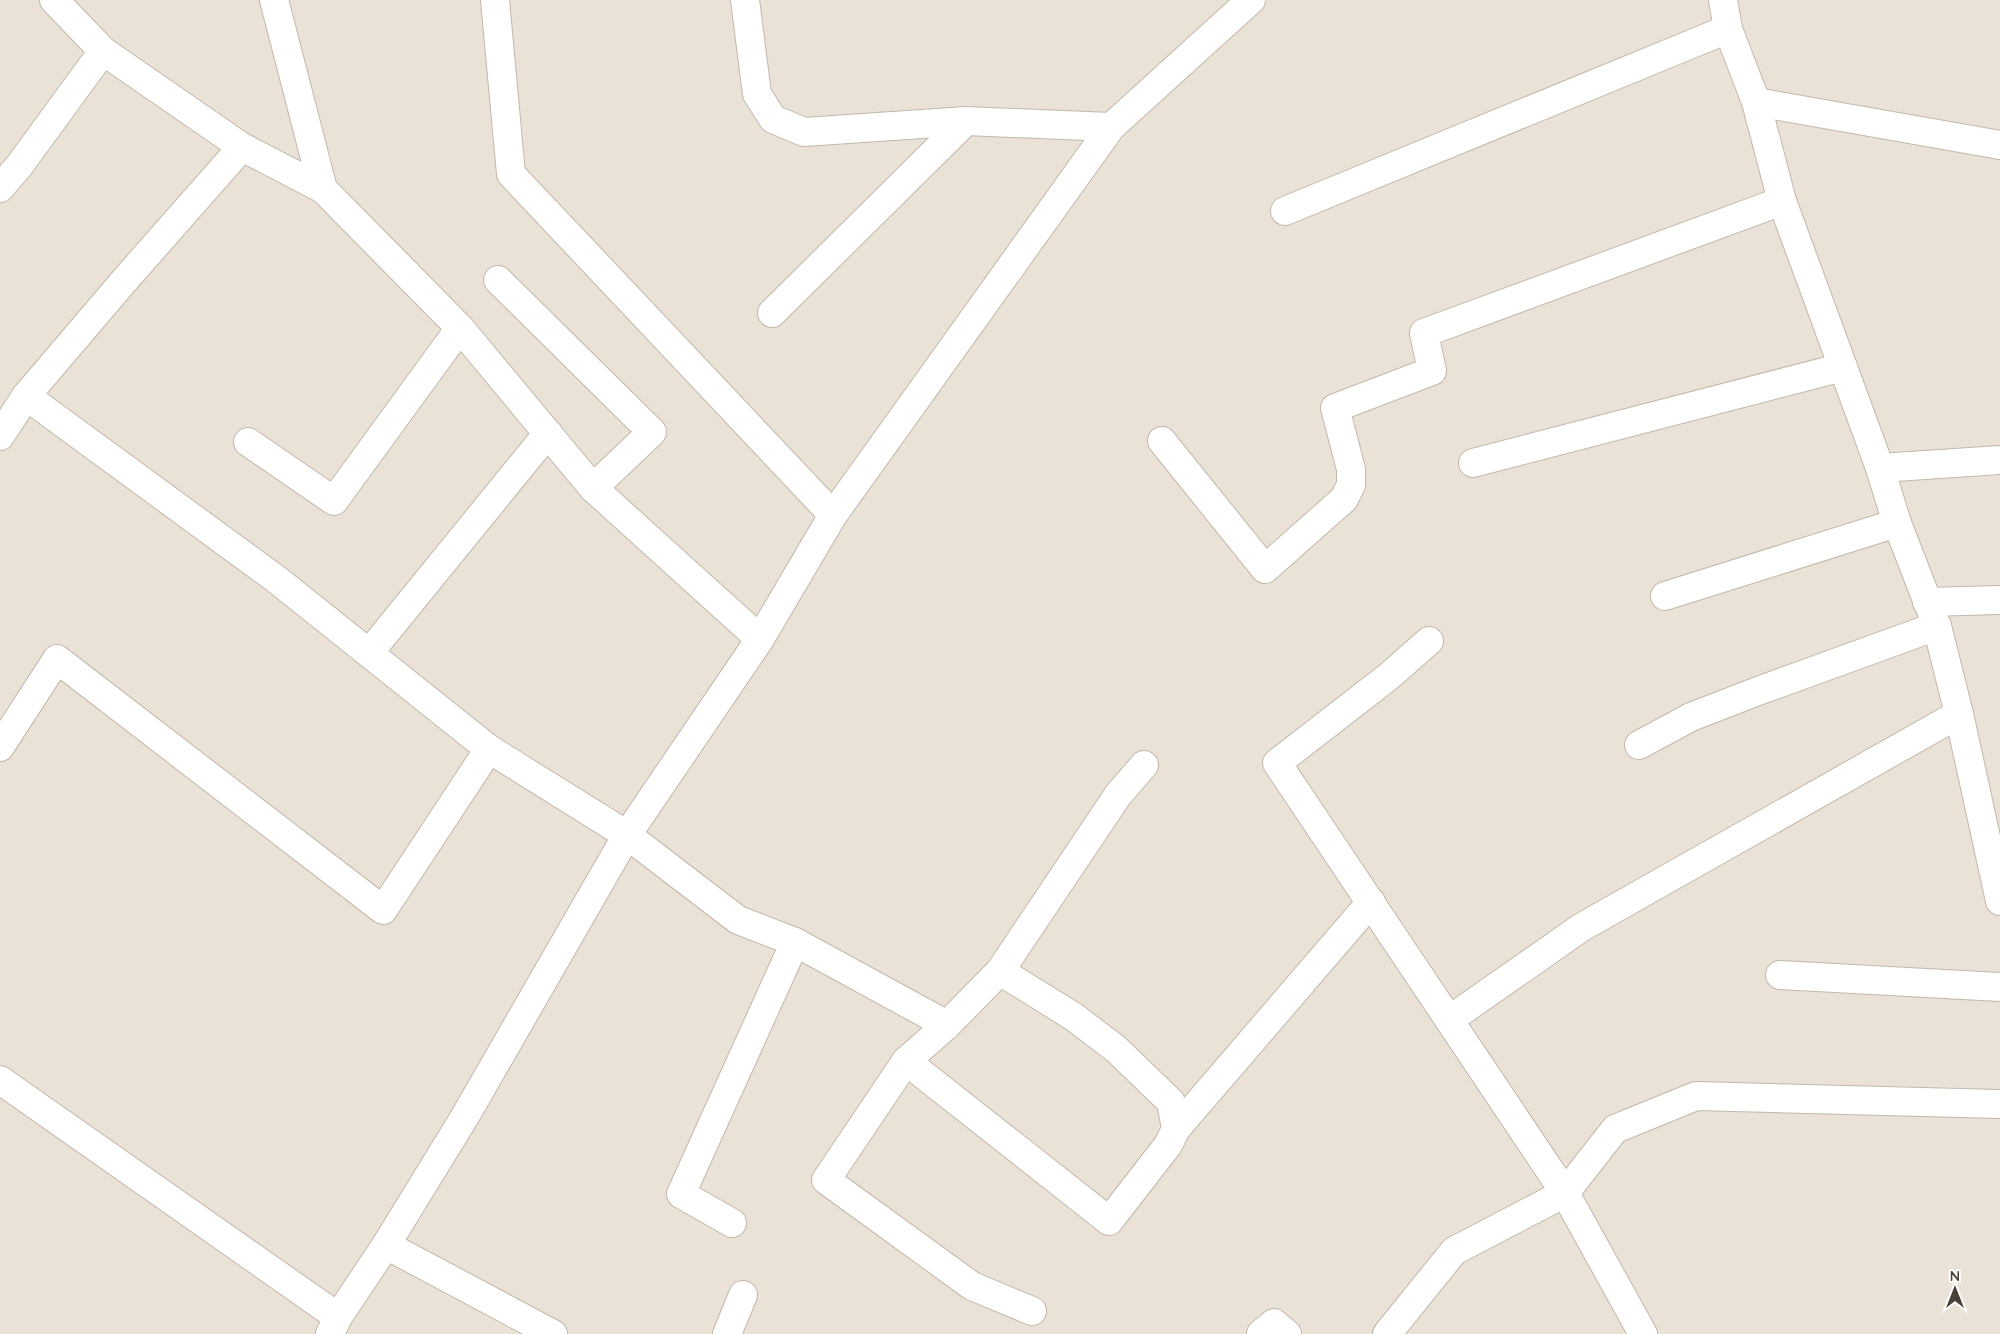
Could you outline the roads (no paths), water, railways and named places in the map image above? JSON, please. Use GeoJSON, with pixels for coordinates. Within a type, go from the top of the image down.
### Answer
{"type":"FeatureCollection","features":[{"type":"Feature","properties":{"kind":"street"},"geometry":{"type":"LineString","coordinates":[[54,0],[103,51],[242,147],[323,189],[460,328],[593,488],[760,639]]}},
{"type":"Feature","properties":{"kind":"street"},"geometry":{"type":"LineString","coordinates":[[274,0],[323,189]]}},
{"type":"Feature","properties":{"kind":"street"},"geometry":{"type":"LineString","coordinates":[[495,0],[511,174],[833,515]]}},
{"type":"Feature","properties":{"kind":"street"},"geometry":{"type":"LineString","coordinates":[[745,0],[757,94],[773,119],[804,132],[966,121],[1111,127]]}},
{"type":"Feature","properties":{"kind":"street"},"geometry":{"type":"LineString","coordinates":[[0,1080],[334,1325],[464,1118],[627,835],[760,639],[833,515],[1111,127],[1250,0]]}},
{"type":"Feature","properties":{"kind":"street"},"geometry":{"type":"LineString","coordinates":[[1723,0],[1728,29],[1756,102],[1782,201],[1880,468],[1897,523],[1932,614],[1959,714],[2000,901]]}},
{"type":"Feature","properties":{"kind":"street"},"geometry":{"type":"LineString","coordinates":[[1286,211],[1728,29]]}},
{"type":"Feature","properties":{"kind":"street"},"geometry":{"type":"LineString","coordinates":[[0,188],[19,166],[103,51]]}},
{"type":"Feature","properties":{"kind":"street"},"geometry":{"type":"LineString","coordinates":[[1756,102],[2000,145]]}},
{"type":"Feature","properties":{"kind":"street"},"geometry":{"type":"LineString","coordinates":[[772,313],[966,121]]}},
{"type":"Feature","properties":{"kind":"street"},"geometry":{"type":"LineString","coordinates":[[0,436],[26,396],[242,147]]}},
{"type":"Feature","properties":{"kind":"street"},"geometry":{"type":"LineString","coordinates":[[1162,441],[1265,569],[1344,498],[1350,485],[1350,469],[1335,408],[1432,372],[1424,333],[1782,201]]}},
{"type":"Feature","properties":{"kind":"street"},"geometry":{"type":"LineString","coordinates":[[498,280],[652,432],[593,488]]}},
{"type":"Feature","properties":{"kind":"street"},"geometry":{"type":"LineString","coordinates":[[248,442],[334,501],[460,328]]}},
{"type":"Feature","properties":{"kind":"street"},"geometry":{"type":"LineString","coordinates":[[1473,463],[1843,367]]}},
{"type":"Feature","properties":{"kind":"street"},"geometry":{"type":"LineString","coordinates":[[26,396],[276,579],[489,750],[627,835],[738,920],[795,942],[947,1025]]}},
{"type":"Feature","properties":{"kind":"street"},"geometry":{"type":"LineString","coordinates":[[369,653],[548,433]]}},
{"type":"Feature","properties":{"kind":"street"},"geometry":{"type":"LineString","coordinates":[[1880,468],[2000,460]]}},
{"type":"Feature","properties":{"kind":"street"},"geometry":{"type":"LineString","coordinates":[[1665,596],[1897,523]]}},
{"type":"Feature","properties":{"kind":"street"},"geometry":{"type":"LineString","coordinates":[[1638,745],[1691,717],[1758,691],[1932,614],[2000,600]]}},
{"type":"Feature","properties":{"kind":"street"},"geometry":{"type":"LineString","coordinates":[[1430,641],[1388,677],[1277,763],[1565,1193],[1643,1334]]}},
{"type":"Feature","properties":{"kind":"street"},"geometry":{"type":"LineString","coordinates":[[0,747],[57,659],[384,910],[489,750]]}},
{"type":"Feature","properties":{"kind":"street"},"geometry":{"type":"LineString","coordinates":[[1449,1020],[1582,927],[1959,714]]}},
{"type":"Feature","properties":{"kind":"street"},"geometry":{"type":"LineString","coordinates":[[1032,1311],[972,1286],[826,1180],[906,1060],[947,1025],[1000,971],[1118,794],[1144,765]]}},
{"type":"Feature","properties":{"kind":"street"},"geometry":{"type":"LineString","coordinates":[[906,1060],[1109,1221],[1168,1145],[1176,1129],[1370,902]]}},
{"type":"Feature","properties":{"kind":"street"},"geometry":{"type":"LineString","coordinates":[[732,1223],[681,1194],[795,942]]}},
{"type":"Feature","properties":{"kind":"street"},"geometry":{"type":"LineString","coordinates":[[1000,971],[1074,1017],[1116,1049],[1171,1102],[1176,1129]]}},
{"type":"Feature","properties":{"kind":"street"},"geometry":{"type":"LineString","coordinates":[[1780,975],[2000,987]]}},
{"type":"Feature","properties":{"kind":"street"},"geometry":{"type":"LineString","coordinates":[[1387,1334],[1454,1251],[1565,1193],[1615,1129],[1696,1096],[2000,1104]]}},
{"type":"Feature","properties":{"kind":"street"},"geometry":{"type":"LineString","coordinates":[[386,1245],[553,1334]]}},
{"type":"Feature","properties":{"kind":"street"},"geometry":{"type":"LineString","coordinates":[[727,1334],[743,1295]]}},
{"type":"Feature","properties":{"kind":"street"},"geometry":{"type":"LineString","coordinates":[[1261,1334],[1274,1323],[1287,1334]]}}]}
